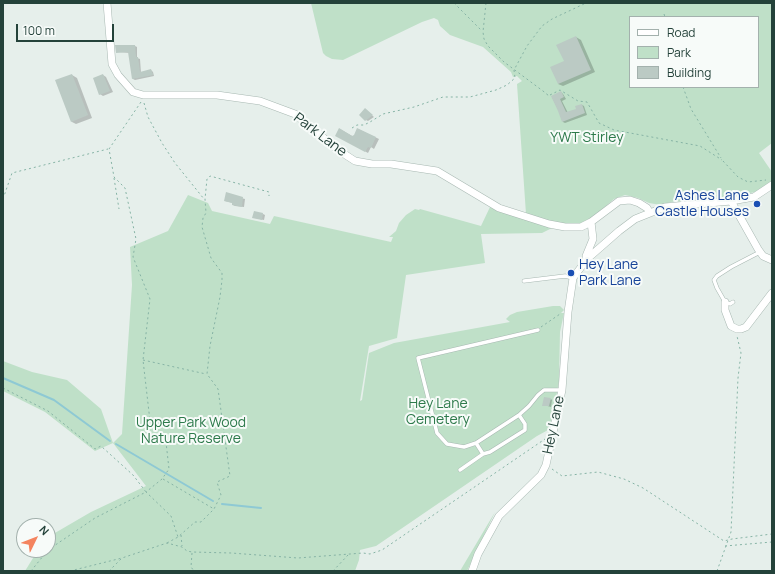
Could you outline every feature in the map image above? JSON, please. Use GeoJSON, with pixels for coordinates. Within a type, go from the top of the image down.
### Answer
{"type":"FeatureCollection","features":[{"type":"Feature","properties":{"kind":"street","name":"Park Lane"},"geometry":{"type":"LineString","coordinates":[[107,3],[112,64],[118,75],[133,92],[143,95],[217,95],[260,101],[296,114],[338,150],[355,161],[372,164],[391,164],[437,171],[499,208],[549,224],[564,227],[581,227],[591,222],[619,201],[630,200],[639,203],[650,212]]}},
{"type":"Feature","properties":{"kind":"street"},"geometry":{"type":"LineString","coordinates":[[587,259],[635,219],[650,212],[666,207],[731,201],[754,197],[770,183]]}},
{"type":"Feature","properties":{"kind":"street"},"geometry":{"type":"LineString","coordinates":[[731,201],[760,252],[763,256],[772,260]]}},
{"type":"Feature","properties":{"kind":"street"},"geometry":{"type":"LineString","coordinates":[[587,259],[586,256],[593,239],[591,222]]}},
{"type":"Feature","properties":{"kind":"street","name":"Hey Lane"},"geometry":{"type":"LineString","coordinates":[[472,571],[478,554],[499,516],[541,475],[546,465],[562,390],[568,312],[573,278],[587,259]]}},
{"type":"Feature","properties":{"kind":"street"},"geometry":{"type":"LineString","coordinates":[[725,302],[724,310],[731,326],[741,330],[746,327],[772,293]]}},
{"type":"Feature","properties":{"kind":"lane"},"geometry":{"type":"LineString","coordinates":[[734,302],[730,304],[725,302],[714,280],[717,276],[731,267],[760,252]]}},
{"type":"Feature","properties":{"kind":"lane"},"geometry":{"type":"LineString","coordinates":[[524,281],[564,276],[573,278]]}},
{"type":"Feature","properties":{"kind":"lane"},"geometry":{"type":"LineString","coordinates":[[538,330],[418,358],[437,433],[447,444],[464,447],[476,443],[519,415],[544,390],[562,390]]}},
{"type":"Feature","properties":{"kind":"lane"},"geometry":{"type":"LineString","coordinates":[[460,470],[483,454],[490,452],[525,430],[525,424],[519,415]]}},
{"type":"Feature","properties":{"kind":"lane"},"geometry":{"type":"LineString","coordinates":[[476,443],[483,454]]}},
{"type":"Feature","properties":{"kind":"path"},"geometry":{"type":"LineString","coordinates":[[454,3],[483,32]]}},
{"type":"Feature","properties":{"kind":"path"},"geometry":{"type":"LineString","coordinates":[[486,3],[483,32],[484,39],[488,46],[514,70],[548,96],[560,90],[578,101],[587,102],[599,123],[614,130],[700,146],[722,160]]}},
{"type":"Feature","properties":{"kind":"path"},"geometry":{"type":"LineString","coordinates":[[352,128],[357,125],[364,125],[383,114],[414,107],[443,96],[470,97],[496,90],[507,85],[516,78],[514,70],[527,46],[542,26],[552,19],[586,3]]}},
{"type":"Feature","properties":{"kind":"path"},"geometry":{"type":"LineString","coordinates":[[683,88],[690,109],[722,160],[738,178],[748,182],[770,183]]}},
{"type":"Feature","properties":{"kind":"path"},"geometry":{"type":"LineString","coordinates":[[3,200],[12,173],[109,149],[143,100],[148,116],[162,143],[175,163],[205,199]]}},
{"type":"Feature","properties":{"kind":"path"},"geometry":{"type":"LineString","coordinates":[[109,149],[119,209]]}},
{"type":"Feature","properties":{"kind":"path"},"geometry":{"type":"LineString","coordinates":[[207,374],[210,346],[220,297],[222,273],[211,258],[202,227],[203,218],[206,213],[206,179],[210,176],[269,192],[269,196]]}},
{"type":"Feature","properties":{"kind":"path"},"geometry":{"type":"LineString","coordinates":[[56,545],[95,518],[146,492],[162,479],[169,469],[166,442],[150,421],[143,360],[150,299],[133,257],[136,239],[125,188],[114,178]]}},
{"type":"Feature","properties":{"kind":"path"},"geometry":{"type":"LineString","coordinates":[[538,330],[562,312],[568,312]]}},
{"type":"Feature","properties":{"kind":"path"},"geometry":{"type":"LineString","coordinates":[[717,571],[731,532],[738,378],[741,354],[737,336],[741,334],[741,330]]}},
{"type":"Feature","properties":{"kind":"path"},"geometry":{"type":"LineString","coordinates":[[70,571],[122,558],[178,538],[195,522],[201,522],[214,509],[221,495],[217,482],[230,476],[218,389],[207,374],[143,360]]}},
{"type":"Feature","properties":{"kind":"path"},"geometry":{"type":"LineString","coordinates":[[3,388],[48,411],[95,449],[101,446],[133,475],[146,492],[171,516],[178,538]]}},
{"type":"Feature","properties":{"kind":"path"},"geometry":{"type":"LineString","coordinates":[[167,543],[182,547],[187,551],[192,552],[231,553],[298,558],[363,553],[370,554],[382,550],[545,439],[552,440]]}},
{"type":"Feature","properties":{"kind":"path"},"geometry":{"type":"LineString","coordinates":[[546,465],[562,476],[598,472],[624,479],[643,488],[724,541],[772,534]]}},
{"type":"Feature","properties":{"kind":"path"},"geometry":{"type":"LineString","coordinates":[[162,479],[214,509]]}},
{"type":"Feature","properties":{"kind":"path"},"geometry":{"type":"LineString","coordinates":[[181,535],[182,547]]}},
{"type":"Feature","properties":{"kind":"path"},"geometry":{"type":"LineString","coordinates":[[725,546],[772,542]]}},
{"type":"Feature","properties":{"kind":"path"},"geometry":{"type":"LineString","coordinates":[[192,552],[190,567],[194,571]]}},
{"type":"Feature","properties":{"kind":"path"},"geometry":{"type":"LineString","coordinates":[[333,571],[349,554]]}},
{"type":"Feature","properties":{"kind":"path"},"geometry":{"type":"LineString","coordinates":[[31,571],[42,558]]}},
{"type":"Feature","properties":{"kind":"path"},"geometry":{"type":"LineString","coordinates":[[109,571],[122,558]]}},
{"type":"Feature","properties":{"kind":"green space","name":"YWT Stirley"},"geometry":{"type":"Polygon","coordinates":[[[311,3],[772,3],[772,143],[759,153],[772,172],[772,181],[755,192],[732,197],[671,202],[661,205],[649,203],[638,198],[625,195],[614,199],[589,221],[580,224],[567,225],[550,222],[526,214],[517,84],[522,81],[517,76],[513,77],[511,72],[483,47],[450,35],[440,26],[438,20],[434,18],[422,22],[343,60],[332,59],[323,53],[311,3]]]}},
{"type":"Feature","properties":{"kind":"green space"},"geometry":{"type":"Polygon","coordinates":[[[188,195],[208,203],[212,211],[270,224],[274,216],[391,242],[393,237],[389,237],[396,231],[399,223],[406,215],[415,209],[420,209],[481,226],[490,207],[552,228],[542,233],[481,234],[485,263],[406,275],[397,338],[369,346],[360,401],[362,400],[369,353],[394,343],[510,322],[506,319],[510,315],[517,312],[560,306],[564,310],[561,313],[564,313],[560,332],[559,381],[553,415],[548,430],[376,546],[360,550],[359,560],[355,571],[25,571],[33,558],[56,558],[56,532],[91,512],[146,486],[113,443],[122,434],[132,285],[130,247],[168,231],[188,195]]]}},
{"type":"Feature","properties":{"kind":"green space"},"geometry":{"type":"Polygon","coordinates":[[[3,361],[32,372],[67,380],[101,409],[113,443],[95,451],[45,412],[3,391],[3,361]]]}},
{"type":"Feature","properties":{"kind":"green space"},"geometry":{"type":"Polygon","coordinates":[[[495,512],[467,571],[460,571],[495,512]]]}},
{"type":"Feature","properties":{"kind":"building"},"geometry":{"type":"Polygon","coordinates":[[[576,36],[591,70],[558,84],[550,67],[564,61],[556,45],[576,36]]]}},
{"type":"Feature","properties":{"kind":"building"},"geometry":{"type":"Polygon","coordinates":[[[115,45],[135,45],[136,57],[138,57],[140,72],[151,69],[153,75],[132,79],[128,52],[116,53],[115,45]]]}},
{"type":"Feature","properties":{"kind":"building"},"geometry":{"type":"Polygon","coordinates":[[[72,74],[88,115],[71,122],[55,80],[72,74]]]}},
{"type":"Feature","properties":{"kind":"building"},"geometry":{"type":"Polygon","coordinates":[[[103,74],[110,91],[99,95],[93,78],[103,74]]]}},
{"type":"Feature","properties":{"kind":"building"},"geometry":{"type":"Polygon","coordinates":[[[561,91],[564,97],[560,99],[566,112],[576,109],[575,106],[582,104],[585,113],[562,122],[551,96],[561,91]]]}},
{"type":"Feature","properties":{"kind":"building"},"geometry":{"type":"Polygon","coordinates":[[[365,108],[373,115],[365,121],[359,115],[365,108]]]}},
{"type":"Feature","properties":{"kind":"building"},"geometry":{"type":"Polygon","coordinates":[[[339,128],[352,136],[357,128],[376,137],[371,148],[368,147],[365,152],[335,136],[339,128]]]}},
{"type":"Feature","properties":{"kind":"building"},"geometry":{"type":"Polygon","coordinates":[[[226,192],[243,197],[242,207],[232,205],[232,203],[224,201],[226,192]]]}},
{"type":"Feature","properties":{"kind":"building"},"geometry":{"type":"Polygon","coordinates":[[[254,211],[263,213],[262,220],[252,218],[254,211]]]}},
{"type":"Feature","properties":{"kind":"building"},"geometry":{"type":"Polygon","coordinates":[[[544,397],[551,398],[549,406],[542,406],[544,397]]]}},
{"type":"Feature","properties":{"kind":"waterway"},"geometry":{"type":"LineString","coordinates":[[3,378],[54,400],[110,441]]}},
{"type":"Feature","properties":{"kind":"waterway"},"geometry":{"type":"LineString","coordinates":[[116,444],[213,501]]}},
{"type":"Feature","properties":{"kind":"waterway"},"geometry":{"type":"LineString","coordinates":[[222,504],[261,508]]}},
{"type":"Feature","properties":{"kind":"place","name":"Ashes Lane Castle Houses"},"geometry":{"type":"Point","coordinates":[757,204]}},
{"type":"Feature","properties":{"kind":"place","name":"Hey Lane Park Lane"},"geometry":{"type":"Point","coordinates":[571,273]}},
{"type":"Feature","properties":{"kind":"park label","name":"Hey Lane Cemetery"},"geometry":{"type":"Point","coordinates":[438,412]}},
{"type":"Feature","properties":{"kind":"park label","name":"Upper Park Wood Nature Reserve"},"geometry":{"type":"Point","coordinates":[191,432]}}]}
